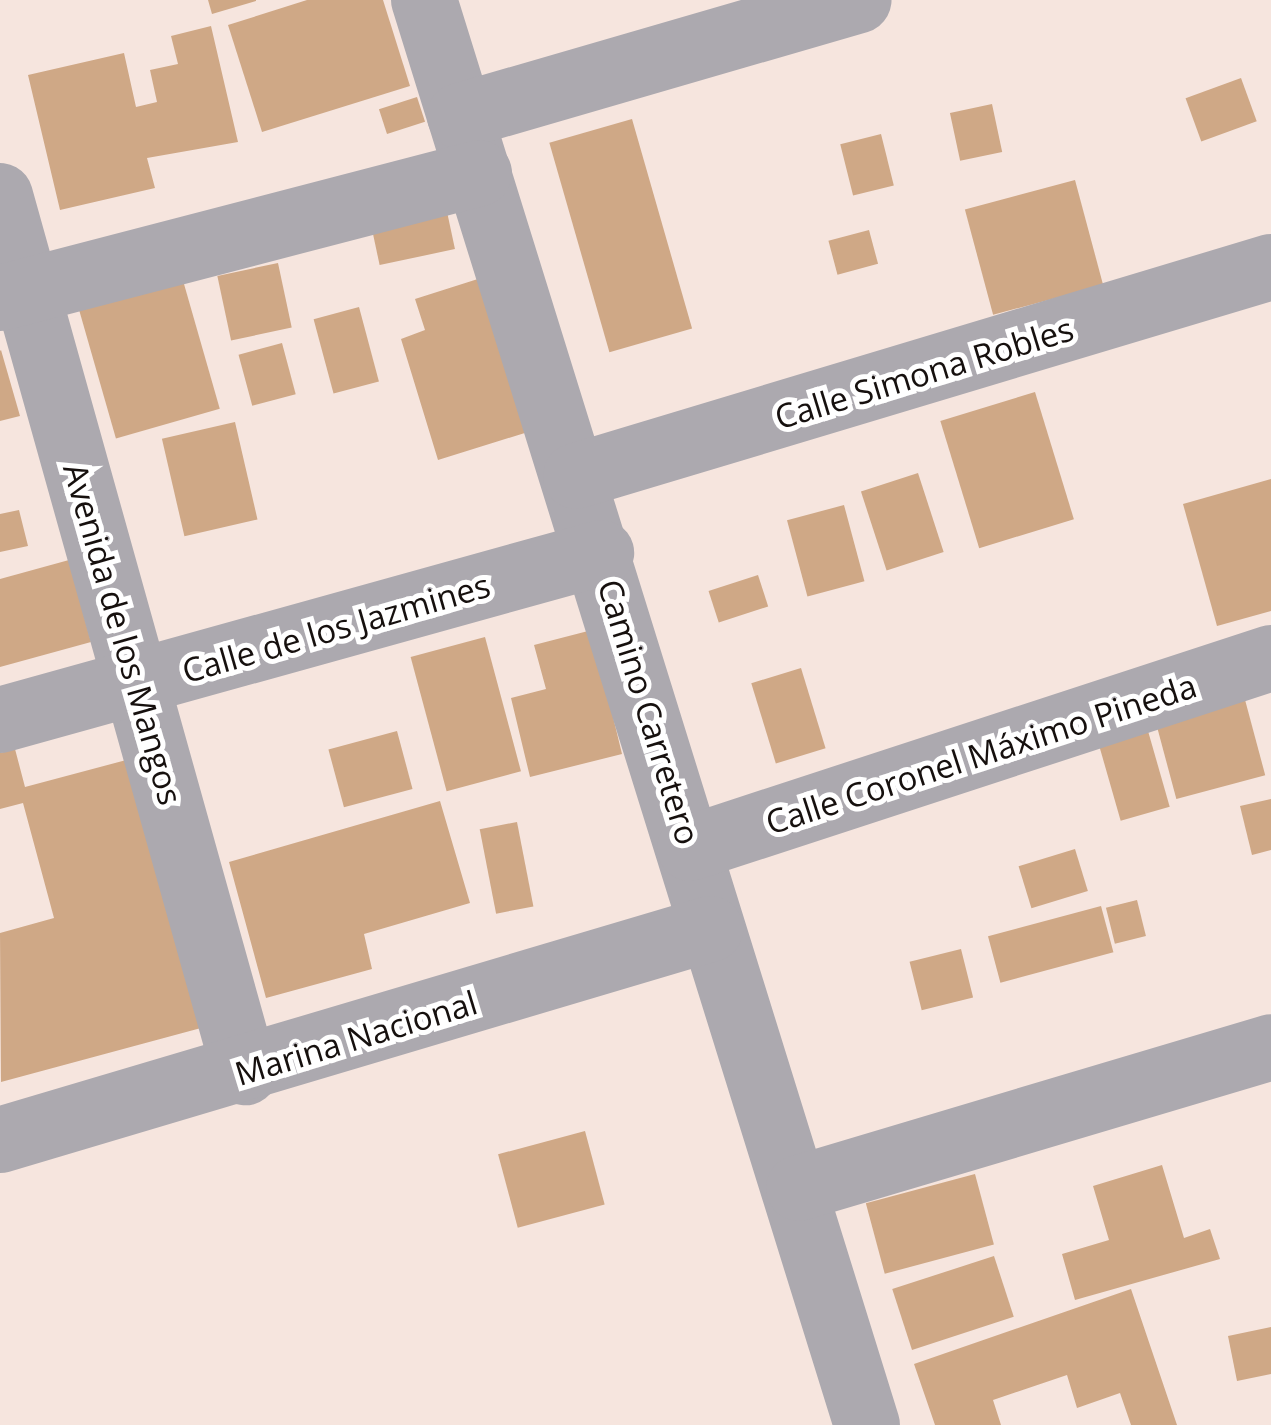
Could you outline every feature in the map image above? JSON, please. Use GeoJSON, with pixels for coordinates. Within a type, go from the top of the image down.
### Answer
{"type":"FeatureCollection","features":[{"type":"Feature","properties":{"kind":"street","name":"Camino Carretero"},"geometry":{"type":"LineString","coordinates":[[424,0],[602,553],[710,929],[799,1188],[867,1425]]}},
{"type":"Feature","properties":{"kind":"street"},"geometry":{"type":"LineString","coordinates":[[13,295],[469,144],[858,0]]}},
{"type":"Feature","properties":{"kind":"street","name":"Avenida de los Mangos"},"geometry":{"type":"LineString","coordinates":[[0,196],[13,295],[137,683],[245,1072]]}},
{"type":"Feature","properties":{"kind":"street","name":"Calle Simona Robles"},"geometry":{"type":"LineString","coordinates":[[576,476],[1271,267]]}},
{"type":"Feature","properties":{"kind":"street","name":"Calle de los Jazmines"},"geometry":{"type":"LineString","coordinates":[[0,720],[602,553]]}},
{"type":"Feature","properties":{"kind":"street","name":"Calle Coronel Máximo Pineda"},"geometry":{"type":"LineString","coordinates":[[690,848],[1271,658]]}},
{"type":"Feature","properties":{"kind":"street","name":"Marina Nacional"},"geometry":{"type":"LineString","coordinates":[[0,1140],[245,1072],[710,929]]}},
{"type":"Feature","properties":{"kind":"street"},"geometry":{"type":"LineString","coordinates":[[799,1188],[1271,1047]]}},
{"type":"Feature","properties":{"kind":"building"},"geometry":{"type":"Polygon","coordinates":[[[208,0],[256,0],[256,1],[212,14],[208,0]]]}},
{"type":"Feature","properties":{"kind":"building"},"geometry":{"type":"Polygon","coordinates":[[[307,0],[383,0],[410,86],[262,132],[228,25],[307,0]]]}},
{"type":"Feature","properties":{"kind":"building"},"geometry":{"type":"Polygon","coordinates":[[[211,26],[238,142],[147,158],[155,188],[60,210],[28,75],[124,53],[136,107],[157,102],[150,70],[178,64],[171,36],[211,26]]]}},
{"type":"Feature","properties":{"kind":"building"},"geometry":{"type":"Polygon","coordinates":[[[1241,78],[1257,121],[1201,141],[1186,98],[1241,78]]]}},
{"type":"Feature","properties":{"kind":"building"},"geometry":{"type":"Polygon","coordinates":[[[417,97],[425,122],[387,134],[379,109],[417,97]]]}},
{"type":"Feature","properties":{"kind":"building"},"geometry":{"type":"Polygon","coordinates":[[[992,104],[1002,152],[960,161],[950,113],[992,104]]]}},
{"type":"Feature","properties":{"kind":"building"},"geometry":{"type":"Polygon","coordinates":[[[632,119],[692,329],[609,352],[549,143],[632,119]]]}},
{"type":"Feature","properties":{"kind":"building"},"geometry":{"type":"Polygon","coordinates":[[[881,134],[894,185],[853,196],[840,144],[881,134]]]}},
{"type":"Feature","properties":{"kind":"building"},"geometry":{"type":"Polygon","coordinates":[[[1075,180],[1103,285],[993,315],[965,210],[1075,180]]]}},
{"type":"Feature","properties":{"kind":"building"},"geometry":{"type":"Polygon","coordinates":[[[446,207],[455,249],[380,265],[371,223],[446,207]]]}},
{"type":"Feature","properties":{"kind":"building"},"geometry":{"type":"Polygon","coordinates":[[[869,230],[878,264],[837,275],[828,241],[869,230]]]}},
{"type":"Feature","properties":{"kind":"building"},"geometry":{"type":"Polygon","coordinates":[[[278,263],[292,328],[231,340],[217,276],[278,263]]]}},
{"type":"Feature","properties":{"kind":"building"},"geometry":{"type":"Polygon","coordinates":[[[182,277],[220,409],[116,438],[78,307],[182,277]]]}},
{"type":"Feature","properties":{"kind":"building"},"geometry":{"type":"Polygon","coordinates":[[[481,278],[528,432],[438,460],[401,339],[425,330],[415,299],[481,278]]]}},
{"type":"Feature","properties":{"kind":"building"},"geometry":{"type":"Polygon","coordinates":[[[359,307],[379,381],[334,394],[314,319],[359,307]]]}},
{"type":"Feature","properties":{"kind":"building"},"geometry":{"type":"Polygon","coordinates":[[[282,343],[296,394],[252,406],[239,355],[282,343]]]}},
{"type":"Feature","properties":{"kind":"building"},"geometry":{"type":"Polygon","coordinates":[[[0,351],[20,416],[0,421],[0,351]]]}},
{"type":"Feature","properties":{"kind":"building"},"geometry":{"type":"Polygon","coordinates":[[[1035,392],[1074,519],[979,548],[940,421],[1035,392]]]}},
{"type":"Feature","properties":{"kind":"building"},"geometry":{"type":"Polygon","coordinates":[[[235,422],[257,519],[184,536],[162,439],[235,422]]]}},
{"type":"Feature","properties":{"kind":"building"},"geometry":{"type":"Polygon","coordinates":[[[918,473],[944,552],[887,570],[861,492],[918,473]]]}},
{"type":"Feature","properties":{"kind":"building"},"geometry":{"type":"Polygon","coordinates":[[[1271,479],[1271,611],[1217,626],[1183,504],[1271,479]]]}},
{"type":"Feature","properties":{"kind":"building"},"geometry":{"type":"Polygon","coordinates":[[[844,505],[864,581],[807,597],[787,520],[844,505]]]}},
{"type":"Feature","properties":{"kind":"building"},"geometry":{"type":"Polygon","coordinates":[[[19,510],[28,546],[0,552],[0,514],[19,510]]]}},
{"type":"Feature","properties":{"kind":"building"},"geometry":{"type":"Polygon","coordinates":[[[69,560],[91,642],[0,667],[0,579],[69,560]]]}},
{"type":"Feature","properties":{"kind":"building"},"geometry":{"type":"Polygon","coordinates":[[[758,575],[768,606],[719,622],[709,591],[758,575]]]}},
{"type":"Feature","properties":{"kind":"building"},"geometry":{"type":"Polygon","coordinates":[[[592,630],[622,754],[530,777],[511,698],[546,689],[534,645],[592,630]]]}},
{"type":"Feature","properties":{"kind":"building"},"geometry":{"type":"Polygon","coordinates":[[[485,637],[521,771],[447,791],[411,657],[485,637]]]}},
{"type":"Feature","properties":{"kind":"building"},"geometry":{"type":"Polygon","coordinates":[[[801,668],[826,748],[776,764],[751,683],[801,668]]]}},
{"type":"Feature","properties":{"kind":"building"},"geometry":{"type":"Polygon","coordinates":[[[1244,696],[1265,775],[1176,799],[1155,720],[1244,696]]]}},
{"type":"Feature","properties":{"kind":"building"},"geometry":{"type":"Polygon","coordinates":[[[1146,724],[1170,807],[1121,821],[1097,738],[1146,724]]]}},
{"type":"Feature","properties":{"kind":"building"},"geometry":{"type":"Polygon","coordinates":[[[397,731],[413,789],[344,807],[328,749],[397,731]]]}},
{"type":"Feature","properties":{"kind":"building"},"geometry":{"type":"Polygon","coordinates":[[[15,749],[25,787],[130,759],[201,1028],[1,1082],[0,933],[54,918],[23,803],[0,809],[0,753],[15,749]]]}},
{"type":"Feature","properties":{"kind":"building"},"geometry":{"type":"Polygon","coordinates":[[[1271,799],[1271,850],[1252,855],[1240,806],[1271,799]]]}},
{"type":"Feature","properties":{"kind":"building"},"geometry":{"type":"Polygon","coordinates":[[[440,801],[470,903],[364,934],[372,969],[266,998],[229,862],[440,801]]]}},
{"type":"Feature","properties":{"kind":"building"},"geometry":{"type":"Polygon","coordinates":[[[517,822],[533,906],[496,914],[480,829],[517,822]]]}},
{"type":"Feature","properties":{"kind":"building"},"geometry":{"type":"Polygon","coordinates":[[[1075,849],[1088,891],[1031,908],[1019,866],[1075,849]]]}},
{"type":"Feature","properties":{"kind":"building"},"geometry":{"type":"Polygon","coordinates":[[[1137,900],[1146,936],[1115,944],[1106,908],[1137,900]]]}},
{"type":"Feature","properties":{"kind":"building"},"geometry":{"type":"Polygon","coordinates":[[[1101,906],[1113,952],[1000,983],[988,936],[1101,906]]]}},
{"type":"Feature","properties":{"kind":"building"},"geometry":{"type":"Polygon","coordinates":[[[961,949],[973,998],[922,1010],[910,962],[961,949]]]}},
{"type":"Feature","properties":{"kind":"building"},"geometry":{"type":"Polygon","coordinates":[[[585,1131],[605,1204],[518,1228],[498,1154],[585,1131]]]}},
{"type":"Feature","properties":{"kind":"building"},"geometry":{"type":"Polygon","coordinates":[[[1162,1165],[1184,1238],[1210,1229],[1220,1259],[1075,1300],[1062,1254],[1109,1240],[1093,1186],[1162,1165]]]}},
{"type":"Feature","properties":{"kind":"building"},"geometry":{"type":"Polygon","coordinates":[[[975,1174],[994,1245],[885,1274],[866,1203],[975,1174]]]}},
{"type":"Feature","properties":{"kind":"building"},"geometry":{"type":"Polygon","coordinates":[[[994,1256],[1014,1317],[912,1350],[892,1289],[994,1256]]]}},
{"type":"Feature","properties":{"kind":"building"},"geometry":{"type":"Polygon","coordinates":[[[1131,1289],[1177,1425],[1131,1425],[1120,1393],[1077,1408],[1067,1375],[993,1400],[1001,1425],[935,1425],[914,1364],[1131,1289]]]}},
{"type":"Feature","properties":{"kind":"building"},"geometry":{"type":"Polygon","coordinates":[[[1271,1327],[1271,1374],[1237,1381],[1228,1336],[1271,1327]]]}}]}
